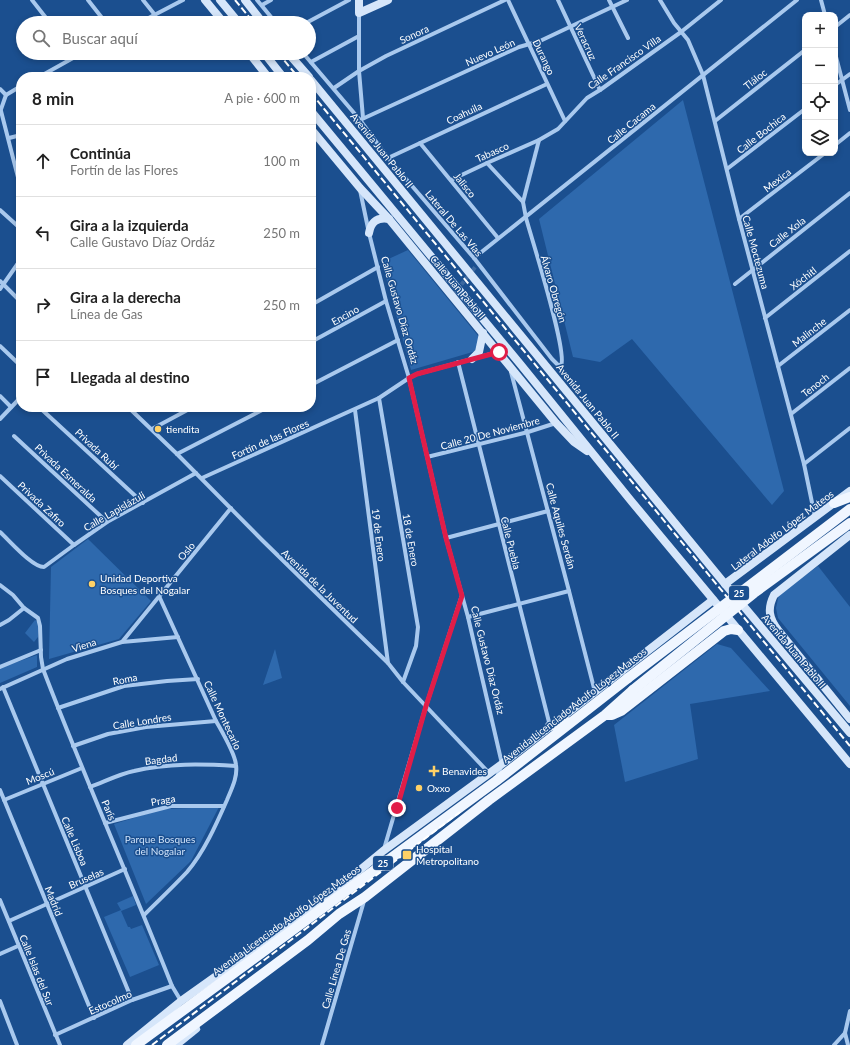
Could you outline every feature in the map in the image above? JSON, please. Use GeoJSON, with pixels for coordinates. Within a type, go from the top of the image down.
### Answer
{"type":"FeatureCollection","features":[{"type":"Feature","properties":{"kind":"main road"},"geometry":{"type":"LineString","coordinates":[[834,503],[850,497]]}},
{"type":"Feature","properties":{"kind":"main road","name":"Avenida Licenciado Adolfo López Mateos"},"geometry":{"type":"LineString","coordinates":[[136,1045],[194,1002],[218,980],[493,777],[571,722],[850,509]]}},
{"type":"Feature","properties":{"kind":"main road","name":"25"},"geometry":{"type":"LineString","coordinates":[[167,1045],[339,914],[365,897],[489,800],[605,716],[633,690],[754,593],[850,523]]}},
{"type":"Feature","properties":{"kind":"main road"},"geometry":{"type":"LineString","coordinates":[[605,716],[621,711],[718,634],[728,629],[738,630]]}},
{"type":"Feature","properties":{"kind":"main road"},"geometry":{"type":"LineString","coordinates":[[550,726],[571,722]]}},
{"type":"Feature","properties":{"kind":"main road"},"geometry":{"type":"LineString","coordinates":[[194,1002],[200,987]]}},
{"type":"Feature","properties":{"kind":"street"},"geometry":{"type":"LineString","coordinates":[[32,0],[45,16]]}},
{"type":"Feature","properties":{"kind":"street"},"geometry":{"type":"LineString","coordinates":[[88,0],[101,16]]}},
{"type":"Feature","properties":{"kind":"street"},"geometry":{"type":"LineString","coordinates":[[143,0],[155,15],[183,0]]}},
{"type":"Feature","properties":{"kind":"street"},"geometry":{"type":"LineString","coordinates":[[220,0],[233,16]]}},
{"type":"Feature","properties":{"kind":"street"},"geometry":{"type":"LineString","coordinates":[[245,0],[258,16]]}},
{"type":"Feature","properties":{"kind":"street"},"geometry":{"type":"LineString","coordinates":[[257,0],[271,16]]}},
{"type":"Feature","properties":{"kind":"street"},"geometry":{"type":"LineString","coordinates":[[262,5],[271,0]]}},
{"type":"Feature","properties":{"kind":"street"},"geometry":{"type":"LineString","coordinates":[[316,18],[349,0]]}},
{"type":"Feature","properties":{"kind":"street"},"geometry":{"type":"LineString","coordinates":[[359,0],[359,70],[362,119]]}},
{"type":"Feature","properties":{"kind":"street"},"geometry":{"type":"LineString","coordinates":[[359,13],[388,0]]}},
{"type":"Feature","properties":{"kind":"street","name":"Sonora"},"geometry":{"type":"LineString","coordinates":[[334,88],[359,70],[386,56],[505,0]]}},
{"type":"Feature","properties":{"kind":"street","name":"Durango"},"geometry":{"type":"LineString","coordinates":[[508,0],[565,121]]}},
{"type":"Feature","properties":{"kind":"street","name":"Veracruz"},"geometry":{"type":"LineString","coordinates":[[558,0],[600,90]]}},
{"type":"Feature","properties":{"kind":"street"},"geometry":{"type":"LineString","coordinates":[[608,0],[628,38]]}},
{"type":"Feature","properties":{"kind":"street","name":"Nuevo León"},"geometry":{"type":"LineString","coordinates":[[362,119],[519,47],[529,45],[571,27],[627,0]]}},
{"type":"Feature","properties":{"kind":"street","name":"Calle Moctezuma"},"geometry":{"type":"LineString","coordinates":[[660,0],[688,40],[703,75],[739,219],[804,464],[815,518]]}},
{"type":"Feature","properties":{"kind":"street","name":"Calle Francisco Villa"},"geometry":{"type":"LineString","coordinates":[[540,140],[558,129],[587,98],[681,32],[716,2],[721,0]]}},
{"type":"Feature","properties":{"kind":"street","name":"Calle Cacama"},"geometry":{"type":"LineString","coordinates":[[474,258],[797,0]]}},
{"type":"Feature","properties":{"kind":"street"},"geometry":{"type":"LineString","coordinates":[[821,0],[824,12]]}},
{"type":"Feature","properties":{"kind":"street"},"geometry":{"type":"LineString","coordinates":[[207,2],[218,16]]}},
{"type":"Feature","properties":{"kind":"street"},"geometry":{"type":"LineString","coordinates":[[838,25],[850,16]]}},
{"type":"Feature","properties":{"kind":"street"},"geometry":{"type":"LineString","coordinates":[[316,60],[359,36]]}},
{"type":"Feature","properties":{"kind":"street","name":"Tláloc"},"geometry":{"type":"LineString","coordinates":[[714,121],[802,52]]}},
{"type":"Feature","properties":{"kind":"street"},"geometry":{"type":"LineString","coordinates":[[47,72],[66,60]]}},
{"type":"Feature","properties":{"kind":"street"},"geometry":{"type":"LineString","coordinates":[[255,60],[264,72]]}},
{"type":"Feature","properties":{"kind":"street"},"geometry":{"type":"LineString","coordinates":[[270,60],[279,72]]}},
{"type":"Feature","properties":{"kind":"street"},"geometry":{"type":"LineString","coordinates":[[294,60],[305,72]]}},
{"type":"Feature","properties":{"kind":"street"},"geometry":{"type":"LineString","coordinates":[[312,62],[316,60]]}},
{"type":"Feature","properties":{"kind":"street","name":"Lateral De Las Vías"},"geometry":{"type":"LineString","coordinates":[[312,62],[362,119],[388,158],[474,258],[477,265],[552,359],[557,364],[562,366]]}},
{"type":"Feature","properties":{"kind":"street"},"geometry":{"type":"LineString","coordinates":[[838,65],[850,110]]}},
{"type":"Feature","properties":{"kind":"street"},"geometry":{"type":"LineString","coordinates":[[836,84],[850,74]]}},
{"type":"Feature","properties":{"kind":"street","name":"Coahuila"},"geometry":{"type":"LineString","coordinates":[[388,158],[547,84]]}},
{"type":"Feature","properties":{"kind":"street","name":"Avenida Juan Pablo II"},"geometry":{"type":"LineString","coordinates":[[316,86],[725,584],[850,733]]}},
{"type":"Feature","properties":{"kind":"street"},"geometry":{"type":"LineString","coordinates":[[0,89],[6,94]]}},
{"type":"Feature","properties":{"kind":"street"},"geometry":{"type":"LineString","coordinates":[[16,89],[6,94],[1,112],[16,168]]}},
{"type":"Feature","properties":{"kind":"street","name":"Calle Bochica"},"geometry":{"type":"LineString","coordinates":[[727,169],[802,111]]}},
{"type":"Feature","properties":{"kind":"street"},"geometry":{"type":"LineString","coordinates":[[316,117],[713,600],[850,764]]}},
{"type":"Feature","properties":{"kind":"street"},"geometry":{"type":"LineString","coordinates":[[838,143],[850,133]]}},
{"type":"Feature","properties":{"kind":"street","name":"Calle Juan Pablo II"},"geometry":{"type":"LineString","coordinates":[[316,135],[453,295],[556,423],[574,442],[592,453]]}},
{"type":"Feature","properties":{"kind":"street"},"geometry":{"type":"LineString","coordinates":[[9,138],[16,136]]}},
{"type":"Feature","properties":{"kind":"street"},"geometry":{"type":"LineString","coordinates":[[523,202],[540,140]]}},
{"type":"Feature","properties":{"kind":"street","name":"Tabasco"},"geometry":{"type":"LineString","coordinates":[[451,180],[540,140]]}},
{"type":"Feature","properties":{"kind":"street","name":"Jalisco"},"geometry":{"type":"LineString","coordinates":[[420,142],[498,238]]}},
{"type":"Feature","properties":{"kind":"street","name":"Mexica"},"geometry":{"type":"LineString","coordinates":[[739,219],[821,156]]}},
{"type":"Feature","properties":{"kind":"street"},"geometry":{"type":"LineString","coordinates":[[487,163],[523,202]]}},
{"type":"Feature","properties":{"kind":"street","name":"Calle Gustavo Díaz Ordáz"},"geometry":{"type":"LineString","coordinates":[[360,188],[369,233],[386,301],[409,378],[446,538],[468,617],[502,764]]}},
{"type":"Feature","properties":{"kind":"street","name":"Calle Xola"},"geometry":{"type":"LineString","coordinates":[[735,284],[752,269],[850,193]]}},
{"type":"Feature","properties":{"kind":"street","name":"Álvaro Obregón"},"geometry":{"type":"LineString","coordinates":[[523,202],[526,218],[557,328],[563,356],[562,366]]}},
{"type":"Feature","properties":{"kind":"street"},"geometry":{"type":"LineString","coordinates":[[0,210],[16,224]]}},
{"type":"Feature","properties":{"kind":"street"},"geometry":{"type":"LineString","coordinates":[[369,233],[370,226],[374,222],[383,218],[389,219]]}},
{"type":"Feature","properties":{"kind":"street","name":"Xóchitl"},"geometry":{"type":"LineString","coordinates":[[765,318],[850,251]]}},
{"type":"Feature","properties":{"kind":"street"},"geometry":{"type":"LineString","coordinates":[[0,289],[16,267]]}},
{"type":"Feature","properties":{"kind":"street"},"geometry":{"type":"LineString","coordinates":[[316,302],[378,267]]}},
{"type":"Feature","properties":{"kind":"street"},"geometry":{"type":"LineString","coordinates":[[0,281],[16,297]]}},
{"type":"Feature","properties":{"kind":"street","name":"Encino"},"geometry":{"type":"LineString","coordinates":[[316,339],[386,301]]}},
{"type":"Feature","properties":{"kind":"street","name":"Malinche"},"geometry":{"type":"LineString","coordinates":[[778,366],[850,310]]}},
{"type":"Feature","properties":{"kind":"street"},"geometry":{"type":"LineString","coordinates":[[472,359],[479,352],[483,333]]}},
{"type":"Feature","properties":{"kind":"street"},"geometry":{"type":"LineString","coordinates":[[316,382],[398,340]]}},
{"type":"Feature","properties":{"kind":"street"},"geometry":{"type":"LineString","coordinates":[[0,346],[16,361]]}},
{"type":"Feature","properties":{"kind":"street","name":"Fortín de las Flores"},"geometry":{"type":"LineString","coordinates":[[202,478],[355,410],[379,398],[417,374],[499,352]]}},
{"type":"Feature","properties":{"kind":"street","name":"Calle Puebla"},"geometry":{"type":"LineString","coordinates":[[458,362],[550,726]]}},
{"type":"Feature","properties":{"kind":"street","name":"Calle Aquiles Serdán"},"geometry":{"type":"LineString","coordinates":[[509,365],[570,591],[595,692]]}},
{"type":"Feature","properties":{"kind":"street","name":"Tenoch"},"geometry":{"type":"LineString","coordinates":[[791,414],[850,368]]}},
{"type":"Feature","properties":{"kind":"street"},"geometry":{"type":"LineString","coordinates":[[0,396],[11,407]]}},
{"type":"Feature","properties":{"kind":"street","name":"18 de Enero"},"geometry":{"type":"LineString","coordinates":[[379,398],[418,619],[418,636],[416,646],[403,682]]}},
{"type":"Feature","properties":{"kind":"street"},"geometry":{"type":"LineString","coordinates":[[0,418],[16,402]]}},
{"type":"Feature","properties":{"kind":"street","name":"19 de Enero"},"geometry":{"type":"LineString","coordinates":[[355,410],[388,663]]}},
{"type":"Feature","properties":{"kind":"street","name":"Privada Rubí"},"geometry":{"type":"LineString","coordinates":[[45,412],[143,503]]}},
{"type":"Feature","properties":{"kind":"street","name":"Avenida de la Juventud"},"geometry":{"type":"LineString","coordinates":[[134,412],[388,663],[403,682],[493,777]]}},
{"type":"Feature","properties":{"kind":"street"},"geometry":{"type":"LineString","coordinates":[[152,429],[184,412]]}},
{"type":"Feature","properties":{"kind":"street"},"geometry":{"type":"LineString","coordinates":[[178,454],[258,412]]}},
{"type":"Feature","properties":{"kind":"street","name":"Calle 20 De Noviembre"},"geometry":{"type":"LineString","coordinates":[[428,458],[528,432],[556,423]]}},
{"type":"Feature","properties":{"kind":"street"},"geometry":{"type":"LineString","coordinates":[[804,464],[850,428]]}},
{"type":"Feature","properties":{"kind":"street","name":"Privada Esmeralda"},"geometry":{"type":"LineString","coordinates":[[14,436],[107,522]]}},
{"type":"Feature","properties":{"kind":"street","name":"Calle Lapislázuli"},"geometry":{"type":"LineString","coordinates":[[0,532],[31,561],[43,567],[47,566],[107,522],[196,473]]}},
{"type":"Feature","properties":{"kind":"street","name":"Privada Zafiro"},"geometry":{"type":"LineString","coordinates":[[0,476],[74,545]]}},
{"type":"Feature","properties":{"kind":"street","name":"Lateral Adolfo López Mateos"},"geometry":{"type":"LineString","coordinates":[[725,584],[850,491]]}},
{"type":"Feature","properties":{"kind":"street","name":"Oslo"},"geometry":{"type":"LineString","coordinates":[[122,642],[231,508]]}},
{"type":"Feature","properties":{"kind":"street"},"geometry":{"type":"LineString","coordinates":[[446,538],[548,511]]}},
{"type":"Feature","properties":{"kind":"street"},"geometry":{"type":"LineString","coordinates":[[850,535],[774,595],[769,606],[769,613],[772,624],[850,719]]}},
{"type":"Feature","properties":{"kind":"street","name":"París"},"geometry":{"type":"LineString","coordinates":[[0,585],[13,595],[24,608],[36,616],[40,622],[43,669],[82,768],[126,869],[172,986],[181,1001]]}},
{"type":"Feature","properties":{"kind":"street"},"geometry":{"type":"LineString","coordinates":[[468,617],[570,591]]}},
{"type":"Feature","properties":{"kind":"street","name":"Calle Montecarlo"},"geometry":{"type":"LineString","coordinates":[[144,915],[196,860],[209,837],[233,786],[236,766],[227,741],[216,721],[159,596]]}},
{"type":"Feature","properties":{"kind":"street"},"geometry":{"type":"LineString","coordinates":[[383,851],[426,706],[462,596]]}},
{"type":"Feature","properties":{"kind":"street"},"geometry":{"type":"LineString","coordinates":[[127,1045],[200,987],[218,980],[327,897],[383,851],[493,777],[502,764],[713,600]]}},
{"type":"Feature","properties":{"kind":"street"},"geometry":{"type":"LineString","coordinates":[[0,625],[24,608]]}},
{"type":"Feature","properties":{"kind":"street"},"geometry":{"type":"LineString","coordinates":[[700,610],[711,614],[715,618],[718,623],[718,634]]}},
{"type":"Feature","properties":{"kind":"street","name":"Viena"},"geometry":{"type":"LineString","coordinates":[[2,688],[66,659],[122,642],[178,637]]}},
{"type":"Feature","properties":{"kind":"street"},"geometry":{"type":"LineString","coordinates":[[0,667],[41,650]]}},
{"type":"Feature","properties":{"kind":"street","name":"Roma"},"geometry":{"type":"LineString","coordinates":[[58,708],[124,686],[167,681],[198,680]]}},
{"type":"Feature","properties":{"kind":"street","name":"Calle Lisboa"},"geometry":{"type":"LineString","coordinates":[[2,688],[132,1000]]}},
{"type":"Feature","properties":{"kind":"street"},"geometry":{"type":"LineString","coordinates":[[833,712],[850,727]]}},
{"type":"Feature","properties":{"kind":"street","name":"Calle Londres"},"geometry":{"type":"LineString","coordinates":[[73,746],[108,734],[146,727],[216,721]]}},
{"type":"Feature","properties":{"kind":"street","name":"Bagdad"},"geometry":{"type":"LineString","coordinates":[[90,787],[132,771],[149,768],[188,764],[236,766]]}},
{"type":"Feature","properties":{"kind":"street","name":"Moscú"},"geometry":{"type":"LineString","coordinates":[[4,800],[82,768]]}},
{"type":"Feature","properties":{"kind":"street","name":"Madrid"},"geometry":{"type":"LineString","coordinates":[[0,790],[94,1018]]}},
{"type":"Feature","properties":{"kind":"street","name":"Praga"},"geometry":{"type":"LineString","coordinates":[[105,823],[171,806],[224,806]]}},
{"type":"Feature","properties":{"kind":"street","name":"Bruselas"},"geometry":{"type":"LineString","coordinates":[[9,921],[126,869]]}},
{"type":"Feature","properties":{"kind":"street","name":"Calle Línea De Gas"},"geometry":{"type":"LineString","coordinates":[[322,1045],[365,897]]}},
{"type":"Feature","properties":{"kind":"street","name":"Calle Islas del Sur"},"geometry":{"type":"LineString","coordinates":[[0,900],[60,1045]]}},
{"type":"Feature","properties":{"kind":"street"},"geometry":{"type":"LineString","coordinates":[[0,954],[18,946]]}},
{"type":"Feature","properties":{"kind":"street","name":"Estocolmo"},"geometry":{"type":"LineString","coordinates":[[55,1035],[132,1000],[172,986]]}},
{"type":"Feature","properties":{"kind":"street"},"geometry":{"type":"LineString","coordinates":[[176,1045],[232,1001],[238,992]]}},
{"type":"Feature","properties":{"kind":"street"},"geometry":{"type":"LineString","coordinates":[[0,1002],[16,1045]]}},
{"type":"Feature","properties":{"kind":"street"},"geometry":{"type":"LineString","coordinates":[[848,1045],[845,1033],[850,1011]]}},
{"type":"Feature","properties":{"kind":"street"},"geometry":{"type":"LineString","coordinates":[[834,1045],[845,1033]]}},
{"type":"Feature","properties":{"kind":"green space"},"geometry":{"type":"Polygon","coordinates":[[[683,100],[784,491],[772,505],[632,339],[600,362],[573,357],[539,219],[683,100]]]}},
{"type":"Feature","properties":{"kind":"green space"},"geometry":{"type":"Polygon","coordinates":[[[408,250],[479,337],[476,351],[411,370],[382,262],[408,250]]]}},
{"type":"Feature","properties":{"kind":"green space","name":"Unidad Deportiva Bosques del Nogalar"},"geometry":{"type":"Polygon","coordinates":[[[88,539],[151,601],[119,639],[49,659],[51,567],[88,539]]]}},
{"type":"Feature","properties":{"kind":"green space"},"geometry":{"type":"Polygon","coordinates":[[[818,566],[850,607],[850,706],[778,618],[776,608],[779,594],[818,566]]]}},
{"type":"Feature","properties":{"kind":"green space"},"geometry":{"type":"Polygon","coordinates":[[[35,620],[39,623],[38,637],[34,642],[25,633],[35,620]]]}},
{"type":"Feature","properties":{"kind":"green space"},"geometry":{"type":"Polygon","coordinates":[[[717,644],[731,648],[770,691],[690,704],[698,759],[625,782],[614,725],[717,644]]]}},
{"type":"Feature","properties":{"kind":"green space"},"geometry":{"type":"Polygon","coordinates":[[[275,649],[282,678],[263,685],[275,649]]]}},
{"type":"Feature","properties":{"kind":"green space"},"geometry":{"type":"Polygon","coordinates":[[[37,655],[37,667],[0,683],[0,668],[37,655]]]}},
{"type":"Feature","properties":{"kind":"green space","name":"Parque Bosques del Nogalar"},"geometry":{"type":"Polygon","coordinates":[[[219,807],[191,861],[146,904],[114,824],[163,809],[219,807]]]}},
{"type":"Feature","properties":{"kind":"green space"},"geometry":{"type":"Polygon","coordinates":[[[133,896],[136,905],[121,911],[128,927],[131,929],[142,925],[159,965],[130,977],[104,917],[121,910],[117,903],[133,896]]]}},
{"type":"Feature","properties":{"kind":"tunnel"},"geometry":{"type":"LineString","coordinates":[[454,294],[476,266]]}},
{"type":"Feature","properties":{"kind":"railway"},"geometry":{"type":"LineString","coordinates":[[235,0],[248,16]]}},
{"type":"Feature","properties":{"kind":"railway"},"geometry":{"type":"LineString","coordinates":[[284,60],[294,72]]}},
{"type":"Feature","properties":{"kind":"railway"},"geometry":{"type":"LineString","coordinates":[[316,99],[850,746]]}},
{"type":"Feature","properties":{"kind":"railway"},"geometry":{"type":"LineString","coordinates":[[152,1045],[460,812]]}},
{"type":"Feature","properties":{"kind":"place","name":"tiendita"},"geometry":{"type":"Point","coordinates":[158,429]}},
{"type":"Feature","properties":{"kind":"place","name":"Unidad Deportiva Bosques del Nogalar"},"geometry":{"type":"Point","coordinates":[92,584]}},
{"type":"Feature","properties":{"kind":"place","name":"Benavides"},"geometry":{"type":"Point","coordinates":[434,771]}},
{"type":"Feature","properties":{"kind":"place","name":"Oxxo"},"geometry":{"type":"Point","coordinates":[419,788]}},
{"type":"Feature","properties":{"kind":"place","name":"Hospital Metropolitano"},"geometry":{"type":"Point","coordinates":[407,855]}},
{"type":"Feature","properties":{"kind":"route"},"geometry":{"type":"LineString","coordinates":[[397,808],[426,706],[462,596],[446,538],[409,378],[417,374],[458,362],[499,352]]}}]}
